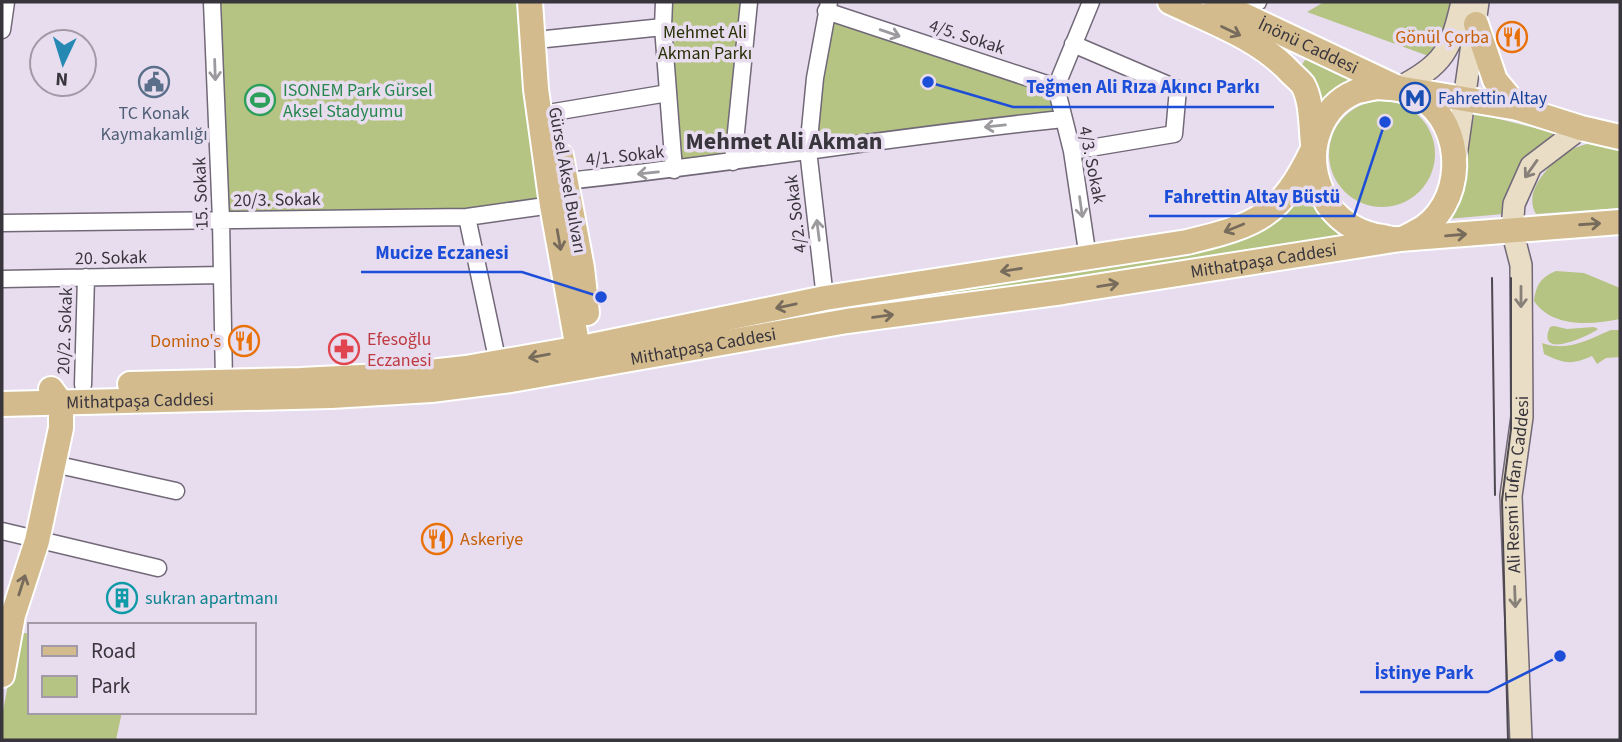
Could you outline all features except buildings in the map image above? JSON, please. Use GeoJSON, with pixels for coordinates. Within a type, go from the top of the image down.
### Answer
{"type":"FeatureCollection","features":[{"type":"Feature","properties":{"kind":"main road","name":"Gürsel Aksel Bulvarı"},"geometry":{"type":"LineString","coordinates":[[530,2],[536,89],[552,205],[586,354]]}},
{"type":"Feature","properties":{"kind":"main road","name":"Gürsel Aksel Bulvarı"},"geometry":{"type":"LineString","coordinates":[[544,2],[554,112],[582,268],[586,354]]}},
{"type":"Feature","properties":{"kind":"main road","name":"İnönü Caddesi"},"geometry":{"type":"LineString","coordinates":[[1170,2],[1240,34],[1283,64],[1303,85],[1308,101],[1313,149]]}},
{"type":"Feature","properties":{"kind":"main road","name":"İnönü Caddesi"},"geometry":{"type":"LineString","coordinates":[[1216,2],[1249,7],[1398,88]]}},
{"type":"Feature","properties":{"kind":"main road"},"geometry":{"type":"LineString","coordinates":[[1398,88],[1422,76],[1446,53],[1455,34],[1462,2]]}},
{"type":"Feature","properties":{"kind":"main road"},"geometry":{"type":"LineString","coordinates":[[1400,239],[1424,228],[1437,217],[1445,202],[1455,164],[1477,13]]}},
{"type":"Feature","properties":{"kind":"main road"},"geometry":{"type":"LineString","coordinates":[[1477,13],[1495,80],[1518,108]]}},
{"type":"Feature","properties":{"kind":"main road"},"geometry":{"type":"LineString","coordinates":[[1620,137],[1518,108],[1398,88],[1376,88],[1354,93],[1334,106],[1320,125],[1313,149],[1314,169],[1326,203],[1340,219],[1365,234],[1400,239],[1620,222]]}},
{"type":"Feature","properties":{"kind":"main road"},"geometry":{"type":"LineString","coordinates":[[1398,88],[1418,96],[1434,108],[1446,125],[1455,164]]}},
{"type":"Feature","properties":{"kind":"main road"},"geometry":{"type":"LineString","coordinates":[[1512,230],[1514,204],[1531,166],[1581,128]]}},
{"type":"Feature","properties":{"kind":"main road","name":"Mithatpaşa Caddesi"},"geometry":{"type":"LineString","coordinates":[[2,387],[55,394],[331,396],[431,390],[511,380],[586,354],[825,298],[1187,242],[1231,231],[1273,210],[1283,200],[1298,180],[1313,149]]}},
{"type":"Feature","properties":{"kind":"main road"},"geometry":{"type":"LineString","coordinates":[[552,205],[566,181]]}},
{"type":"Feature","properties":{"kind":"main road","name":"Ali Resmi Tufan Caddesi"},"geometry":{"type":"LineString","coordinates":[[1512,230],[1521,265],[1522,417],[1511,496],[1521,740]]}},
{"type":"Feature","properties":{"kind":"main road","name":"Mithatpaşa Caddesi"},"geometry":{"type":"LineString","coordinates":[[2,404],[55,394],[83,385],[402,375],[586,354],[1063,292],[1400,239]]}},
{"type":"Feature","properties":{"kind":"main road"},"geometry":{"type":"LineString","coordinates":[[2,675],[5,639],[37,541],[61,428],[55,394]]}},
{"type":"Feature","properties":{"kind":"street"},"geometry":{"type":"LineString","coordinates":[[2,30],[6,2]]}},
{"type":"Feature","properties":{"kind":"street","name":"15. Sokak"},"geometry":{"type":"LineString","coordinates":[[212,2],[221,220],[224,382]]}},
{"type":"Feature","properties":{"kind":"street"},"geometry":{"type":"LineString","coordinates":[[664,2],[663,27],[674,170]]}},
{"type":"Feature","properties":{"kind":"street"},"geometry":{"type":"LineString","coordinates":[[733,162],[749,2]]}},
{"type":"Feature","properties":{"kind":"street"},"geometry":{"type":"LineString","coordinates":[[1056,87],[1091,2]]}},
{"type":"Feature","properties":{"kind":"street","name":"4/5. Sokak"},"geometry":{"type":"LineString","coordinates":[[827,6],[1056,87]]}},
{"type":"Feature","properties":{"kind":"street","name":"4/2. Sokak"},"geometry":{"type":"LineString","coordinates":[[825,298],[807,150],[827,6]]}},
{"type":"Feature","properties":{"kind":"street"},"geometry":{"type":"LineString","coordinates":[[546,39],[663,27]]}},
{"type":"Feature","properties":{"kind":"street"},"geometry":{"type":"LineString","coordinates":[[1072,151],[1174,134],[1178,89],[1073,44]]}},
{"type":"Feature","properties":{"kind":"street","name":"4/3. Sokak"},"geometry":{"type":"LineString","coordinates":[[1056,87],[1072,151],[1088,258]]}},
{"type":"Feature","properties":{"kind":"street"},"geometry":{"type":"LineString","coordinates":[[554,112],[668,93]]}},
{"type":"Feature","properties":{"kind":"street","name":"4/1. Sokak"},"geometry":{"type":"LineString","coordinates":[[566,181],[674,170],[941,131],[1063,119]]}},
{"type":"Feature","properties":{"kind":"street","name":"20/3. Sokak"},"geometry":{"type":"LineString","coordinates":[[2,223],[467,217],[552,205]]}},
{"type":"Feature","properties":{"kind":"street"},"geometry":{"type":"LineString","coordinates":[[467,217],[498,363]]}},
{"type":"Feature","properties":{"kind":"street","name":"20. Sokak"},"geometry":{"type":"LineString","coordinates":[[2,279],[222,275]]}},
{"type":"Feature","properties":{"kind":"street","name":"20/2. Sokak"},"geometry":{"type":"LineString","coordinates":[[83,385],[86,277]]}},
{"type":"Feature","properties":{"kind":"street"},"geometry":{"type":"LineString","coordinates":[[54,464],[176,491]]}},
{"type":"Feature","properties":{"kind":"street"},"geometry":{"type":"LineString","coordinates":[[2,531],[159,568]]}},
{"type":"Feature","properties":{"kind":"green space"},"geometry":{"type":"Polygon","coordinates":[[[221,2],[527,2],[539,208],[226,211],[221,2]]]}},
{"type":"Feature","properties":{"kind":"green space","name":"Mehmet Ali Akman Parkı"},"geometry":{"type":"Polygon","coordinates":[[[664,2],[749,2],[733,162],[674,170],[664,2]]]}},
{"type":"Feature","properties":{"kind":"green space"},"geometry":{"type":"Polygon","coordinates":[[[1324,2],[1459,2],[1434,58],[1307,12],[1324,2]]]}},
{"type":"Feature","properties":{"kind":"green space"},"geometry":{"type":"Polygon","coordinates":[[[826,11],[1056,87],[1063,119],[808,150],[826,11]]]}},
{"type":"Feature","properties":{"kind":"green space"},"geometry":{"type":"Polygon","coordinates":[[[1307,57],[1353,79],[1341,86],[1318,108],[1299,69],[1307,57]]]}},
{"type":"Feature","properties":{"kind":"green space"},"geometry":{"type":"Polygon","coordinates":[[[1382,101],[1402,105],[1419,117],[1431,134],[1435,154],[1431,174],[1419,191],[1402,203],[1382,207],[1362,203],[1345,191],[1333,174],[1329,154],[1333,134],[1345,117],[1362,105],[1382,101]]]}},
{"type":"Feature","properties":{"kind":"green space"},"geometry":{"type":"Polygon","coordinates":[[[1475,113],[1555,133],[1533,151],[1519,168],[1510,187],[1503,214],[1447,219],[1457,189],[1475,113]]]}},
{"type":"Feature","properties":{"kind":"green space"},"geometry":{"type":"Polygon","coordinates":[[[1597,141],[1620,148],[1620,208],[1536,214],[1533,195],[1542,175],[1567,153],[1597,141]]]}},
{"type":"Feature","properties":{"kind":"green space"},"geometry":{"type":"Polygon","coordinates":[[[1311,185],[1347,237],[601,349],[1164,258],[1237,242],[1276,223],[1311,185]]]}},
{"type":"Feature","properties":{"kind":"green space"},"geometry":{"type":"Polygon","coordinates":[[[1556,271],[1584,273],[1620,288],[1620,319],[1597,323],[1573,322],[1551,316],[1542,310],[1534,301],[1536,290],[1543,279],[1556,271]]]}},
{"type":"Feature","properties":{"kind":"green space"},"geometry":{"type":"Polygon","coordinates":[[[1550,327],[1567,329],[1598,329],[1575,340],[1556,344],[1550,343],[1547,337],[1550,327]]]}},
{"type":"Feature","properties":{"kind":"green space"},"geometry":{"type":"Polygon","coordinates":[[[1611,330],[1620,330],[1620,357],[1606,358],[1597,364],[1592,356],[1568,362],[1544,354],[1542,343],[1569,345],[1611,330]]]}},
{"type":"Feature","properties":{"kind":"green space"},"geometry":{"type":"Polygon","coordinates":[[[18,632],[28,634],[28,714],[122,714],[116,740],[3,740],[2,716],[18,632]]]}},
{"type":"Feature","properties":{"kind":"tram line"},"geometry":{"type":"LineString","coordinates":[[1492,278],[1495,495]]}},
{"type":"Feature","properties":{"kind":"tram line"},"geometry":{"type":"LineString","coordinates":[[1508,740],[1502,500],[1511,429],[1511,278]]}},
{"type":"Feature","properties":{"kind":"place","name":"Gönül Çorba"},"geometry":{"type":"Point","coordinates":[1512,37]}},
{"type":"Feature","properties":{"kind":"place","name":"TC Konak Kaymakamlığı"},"geometry":{"type":"Point","coordinates":[154,82]}},
{"type":"Feature","properties":{"kind":"place","name":"Teğmen Ali Rıza Akıncı Parkı"},"geometry":{"type":"Point","coordinates":[928,82]}},
{"type":"Feature","properties":{"kind":"place","name":"Fahrettin Altay"},"geometry":{"type":"Point","coordinates":[1415,98]}},
{"type":"Feature","properties":{"kind":"place","name":"ISONEM Park Gürsel Aksel Stadyumu"},"geometry":{"type":"Point","coordinates":[260,100]}},
{"type":"Feature","properties":{"kind":"place","name":"Fahrettin Altay Büstü"},"geometry":{"type":"Point","coordinates":[1385,122]}},
{"type":"Feature","properties":{"kind":"place","name":"Mucize Eczanesi"},"geometry":{"type":"Point","coordinates":[601,297]}},
{"type":"Feature","properties":{"kind":"place","name":"Domino's"},"geometry":{"type":"Point","coordinates":[244,341]}},
{"type":"Feature","properties":{"kind":"place","name":"Efesoğlu Eczanesi"},"geometry":{"type":"Point","coordinates":[344,349]}},
{"type":"Feature","properties":{"kind":"place","name":"Askeriye"},"geometry":{"type":"Point","coordinates":[437,539]}},
{"type":"Feature","properties":{"kind":"place","name":"sukran apartmanı"},"geometry":{"type":"Point","coordinates":[122,598]}},
{"type":"Feature","properties":{"kind":"place","name":"İstinye Park"},"geometry":{"type":"Point","coordinates":[1560,656]}},
{"type":"Feature","properties":{"kind":"district","name":"Mehmet Ali Akman"},"geometry":{"type":"Point","coordinates":[784,141]}}]}
